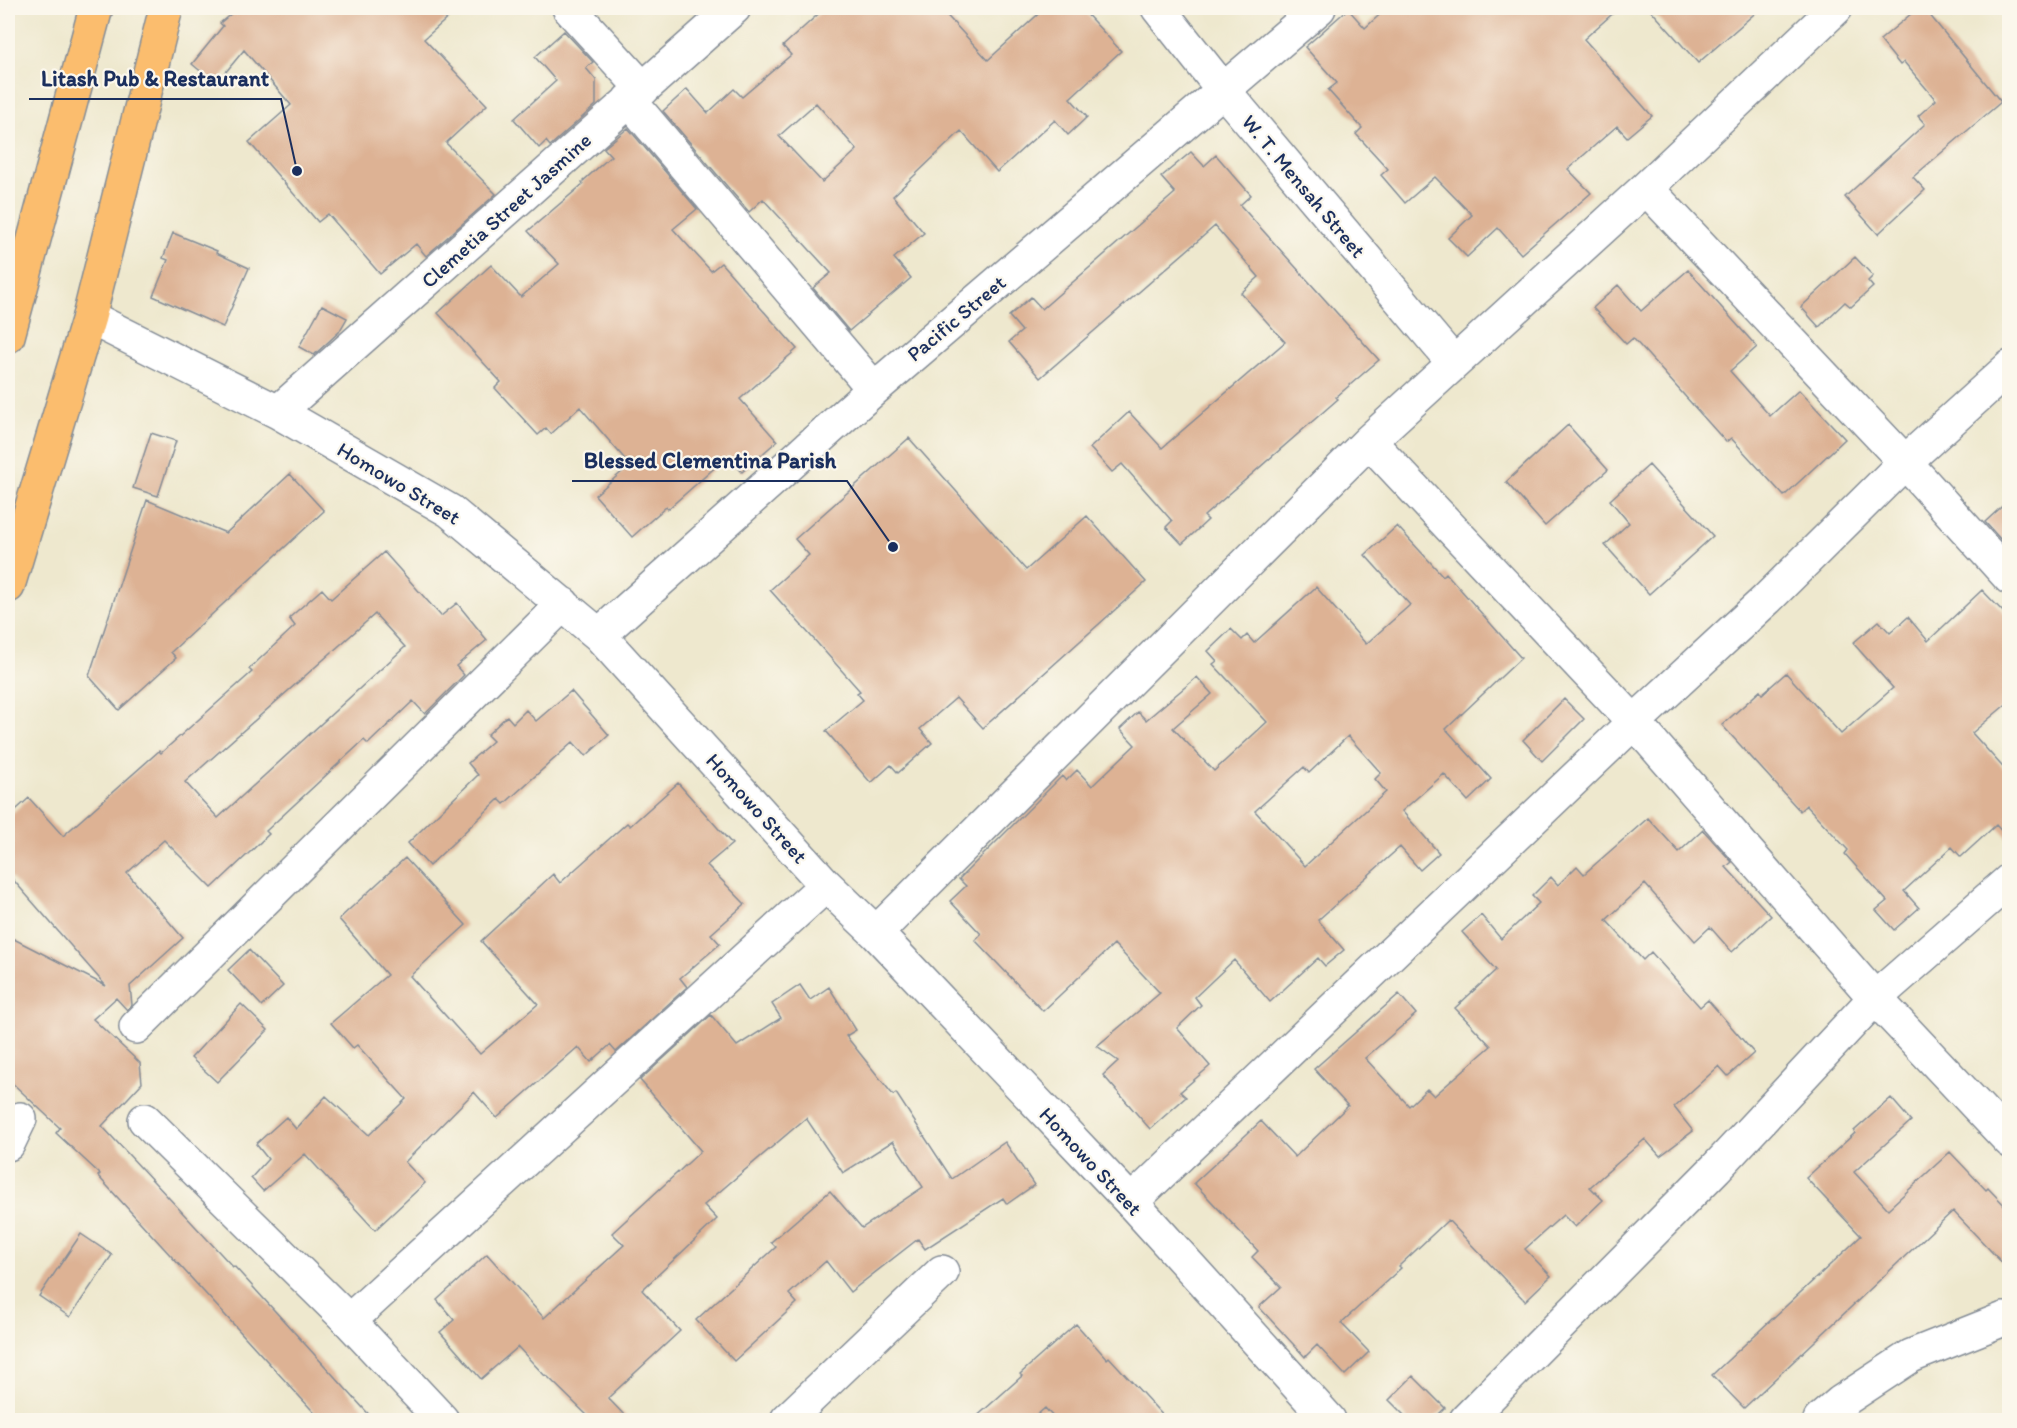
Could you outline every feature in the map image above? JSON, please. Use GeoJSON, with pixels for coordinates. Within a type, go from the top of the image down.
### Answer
{"type":"FeatureCollection","features":[{"type":"Feature","properties":{"kind":"main road"},"geometry":{"type":"LineString","coordinates":[[8,336],[96,8]]}},
{"type":"Feature","properties":{"kind":"main road"},"geometry":{"type":"LineString","coordinates":[[8,586],[89,317],[166,8]]}},
{"type":"Feature","properties":{"kind":"street"},"geometry":{"type":"LineString","coordinates":[[569,8],[636,95],[874,389]]}},
{"type":"Feature","properties":{"kind":"street","name":"Clemetia Street Jasmine"},"geometry":{"type":"LineString","coordinates":[[278,412],[734,8]]}},
{"type":"Feature","properties":{"kind":"street","name":"W. T. Mensah Street"},"geometry":{"type":"LineString","coordinates":[[1158,8],[1224,91],[1453,362]]}},
{"type":"Feature","properties":{"kind":"street","name":"Pacific Street"},"geometry":{"type":"LineString","coordinates":[[599,635],[874,389],[1319,8]]}},
{"type":"Feature","properties":{"kind":"street"},"geometry":{"type":"LineString","coordinates":[[876,933],[1369,441],[1646,188],[1836,8]]}},
{"type":"Feature","properties":{"kind":"street"},"geometry":{"type":"LineString","coordinates":[[1646,188],[1905,462],[2010,578]]}},
{"type":"Feature","properties":{"kind":"street","name":"Homowo Street"},"geometry":{"type":"LineString","coordinates":[[89,317],[278,412],[450,511],[599,635],[826,885],[876,933],[1131,1202],[1329,1420]]}},
{"type":"Feature","properties":{"kind":"street"},"geometry":{"type":"LineString","coordinates":[[1131,1202],[1634,722],[1767,599],[1905,462],[2010,367]]}},
{"type":"Feature","properties":{"kind":"street"},"geometry":{"type":"LineString","coordinates":[[1369,441],[1634,722],[1875,998],[2010,1141]]}},
{"type":"Feature","properties":{"kind":"street"},"geometry":{"type":"LineString","coordinates":[[136,1027],[563,604]]}},
{"type":"Feature","properties":{"kind":"street"},"geometry":{"type":"LineString","coordinates":[[1466,1420],[1707,1177],[1875,998],[2010,880]]}},
{"type":"Feature","properties":{"kind":"street"},"geometry":{"type":"LineString","coordinates":[[349,1321],[826,885]]}},
{"type":"Feature","properties":{"kind":"street"},"geometry":{"type":"LineString","coordinates":[[145,1120],[349,1321],[442,1420]]}},
{"type":"Feature","properties":{"kind":"street"},"geometry":{"type":"LineString","coordinates":[[787,1420],[942,1272]]}},
{"type":"Feature","properties":{"kind":"street"},"geometry":{"type":"LineString","coordinates":[[1820,1420],[1841,1402],[1911,1356],[2004,1319]]}},
{"type":"Feature","properties":{"kind":"building"},"geometry":{"type":"Polygon","coordinates":[[[238,8],[459,8],[424,39],[487,105],[446,143],[496,194],[426,256],[416,244],[380,274],[328,214],[318,222],[249,142],[291,105],[244,50],[216,84],[192,64],[223,26],[220,23],[238,8]]]}},
{"type":"Feature","properties":{"kind":"building"},"geometry":{"type":"Polygon","coordinates":[[[825,8],[940,8],[988,60],[1045,8],[1081,8],[1121,51],[1070,98],[1087,117],[1068,135],[1055,120],[997,172],[961,131],[893,196],[924,233],[894,258],[911,278],[849,331],[813,288],[831,273],[763,199],[749,212],[663,111],[687,89],[708,113],[734,89],[742,97],[791,55],[783,46],[825,8]],[[816,103],[779,136],[822,182],[857,150],[816,103]]]}},
{"type":"Feature","properties":{"kind":"building"},"geometry":{"type":"Polygon","coordinates":[[[1387,8],[1619,8],[1584,39],[1652,116],[1627,137],[1617,126],[1568,169],[1591,193],[1521,254],[1498,228],[1467,257],[1448,238],[1472,215],[1435,177],[1405,203],[1381,175],[1388,169],[1356,134],[1362,128],[1328,90],[1337,83],[1305,47],[1348,9],[1365,28],[1387,8]]]}},
{"type":"Feature","properties":{"kind":"building"},"geometry":{"type":"Polygon","coordinates":[[[1649,8],[1761,8],[1698,63],[1649,8]]]}},
{"type":"Feature","properties":{"kind":"building"},"geometry":{"type":"Polygon","coordinates":[[[1918,8],[1924,8],[2001,102],[1913,177],[1925,190],[1878,234],[1845,197],[1925,124],[1918,116],[1936,100],[1904,62],[1900,65],[1880,40],[1918,8]]]}},
{"type":"Feature","properties":{"kind":"building"},"geometry":{"type":"Polygon","coordinates":[[[564,31],[593,62],[586,68],[596,80],[596,105],[550,146],[546,141],[539,148],[514,119],[556,81],[535,57],[564,31]]]}},
{"type":"Feature","properties":{"kind":"building"},"geometry":{"type":"Polygon","coordinates":[[[628,128],[697,209],[673,229],[711,271],[721,263],[797,349],[740,399],[777,441],[742,472],[728,456],[668,509],[666,507],[632,537],[595,495],[630,465],[580,407],[551,434],[546,428],[538,435],[495,388],[501,382],[438,313],[491,265],[521,297],[559,264],[528,231],[583,184],[582,182],[611,156],[604,148],[628,128]]]}},
{"type":"Feature","properties":{"kind":"building"},"geometry":{"type":"Polygon","coordinates":[[[1191,152],[1204,166],[1216,155],[1251,195],[1240,205],[1379,360],[1336,397],[1338,399],[1204,516],[1208,520],[1182,544],[1166,527],[1172,521],[1122,464],[1112,472],[1090,448],[1129,412],[1162,448],[1285,342],[1241,293],[1259,277],[1215,226],[1040,378],[1009,342],[1022,331],[1009,316],[1031,297],[1042,309],[1175,193],[1161,177],[1191,152]]]}},
{"type":"Feature","properties":{"kind":"building"},"geometry":{"type":"Polygon","coordinates":[[[173,233],[217,251],[216,253],[249,268],[223,327],[153,296],[168,260],[163,258],[173,233]]]}},
{"type":"Feature","properties":{"kind":"building"},"geometry":{"type":"Polygon","coordinates":[[[1855,257],[1873,276],[1868,281],[1873,287],[1851,307],[1845,302],[1819,327],[1801,307],[1855,257]]]}},
{"type":"Feature","properties":{"kind":"building"},"geometry":{"type":"Polygon","coordinates":[[[1688,270],[1757,347],[1730,371],[1770,416],[1799,390],[1845,439],[1784,496],[1731,438],[1726,442],[1633,338],[1626,344],[1593,308],[1618,285],[1641,311],[1688,270]]]}},
{"type":"Feature","properties":{"kind":"building"},"geometry":{"type":"Polygon","coordinates":[[[322,305],[347,318],[339,332],[314,355],[299,347],[322,305]]]}},
{"type":"Feature","properties":{"kind":"building"},"geometry":{"type":"Polygon","coordinates":[[[1568,425],[1608,470],[1545,526],[1506,482],[1568,425]]]}},
{"type":"Feature","properties":{"kind":"building"},"geometry":{"type":"Polygon","coordinates":[[[151,433],[176,441],[158,496],[133,488],[151,433]]]}},
{"type":"Feature","properties":{"kind":"building"},"geometry":{"type":"Polygon","coordinates":[[[909,438],[1026,570],[1087,516],[1146,582],[983,728],[956,698],[920,729],[932,743],[898,773],[891,765],[871,783],[826,731],[863,700],[857,693],[860,691],[770,590],[809,555],[795,539],[909,438]]]}},
{"type":"Feature","properties":{"kind":"building"},"geometry":{"type":"Polygon","coordinates":[[[1649,465],[1713,536],[1649,594],[1605,545],[1629,523],[1610,500],[1649,465]]]}},
{"type":"Feature","properties":{"kind":"building"},"geometry":{"type":"Polygon","coordinates":[[[290,474],[324,511],[171,652],[176,658],[119,710],[89,676],[147,500],[226,533],[290,474]]]}},
{"type":"Feature","properties":{"kind":"building"},"geometry":{"type":"Polygon","coordinates":[[[2010,499],[2010,550],[1985,522],[2010,499]]]}},
{"type":"Feature","properties":{"kind":"building"},"geometry":{"type":"Polygon","coordinates":[[[1397,526],[1443,576],[1446,573],[1521,658],[1446,729],[1491,779],[1468,801],[1444,774],[1402,811],[1439,853],[1420,870],[1400,847],[1318,920],[1344,950],[1325,966],[1318,958],[1270,1002],[1234,960],[1195,997],[1201,1005],[1177,1028],[1210,1066],[1180,1092],[1186,1097],[1150,1129],[1103,1075],[1118,1061],[1097,1046],[1160,993],[1114,944],[1043,1011],[975,940],[981,934],[950,901],[966,886],[959,879],[1062,776],[1066,781],[1077,770],[1092,786],[1135,745],[1120,729],[1138,712],[1146,720],[1197,677],[1212,694],[1173,728],[1214,771],[1267,722],[1213,664],[1217,661],[1208,651],[1231,629],[1242,640],[1247,635],[1254,643],[1316,587],[1366,644],[1410,605],[1365,555],[1397,526]],[[1348,736],[1309,773],[1304,767],[1255,811],[1305,866],[1386,792],[1375,779],[1381,773],[1348,736]]]}},
{"type":"Feature","properties":{"kind":"building"},"geometry":{"type":"Polygon","coordinates":[[[384,552],[441,616],[457,603],[487,640],[456,666],[464,675],[425,714],[413,701],[368,744],[364,740],[266,831],[269,834],[212,888],[164,840],[127,873],[183,938],[130,986],[132,1005],[127,1010],[116,998],[93,1019],[140,1063],[142,1083],[102,1126],[234,1266],[374,1420],[321,1420],[98,1176],[100,1174],[56,1133],[60,1128],[8,1079],[8,936],[106,986],[8,874],[8,817],[29,798],[63,836],[252,672],[249,669],[295,626],[289,618],[322,589],[331,599],[384,552]],[[375,614],[185,782],[218,818],[405,647],[375,614]]]}},
{"type":"Feature","properties":{"kind":"building"},"geometry":{"type":"Polygon","coordinates":[[[1982,590],[2010,619],[2010,701],[1972,733],[2010,775],[2010,840],[1996,825],[1961,857],[1952,847],[1904,891],[1919,908],[1894,930],[1876,910],[1887,901],[1845,854],[1848,850],[1806,805],[1800,811],[1722,725],[1760,691],[1762,694],[1786,673],[1841,734],[1893,688],[1853,643],[1879,621],[1890,633],[1908,617],[1928,641],[1982,590]]]}},
{"type":"Feature","properties":{"kind":"building"},"geometry":{"type":"Polygon","coordinates":[[[571,691],[609,735],[586,756],[573,742],[504,804],[499,799],[429,866],[408,843],[478,775],[468,763],[493,741],[487,735],[507,716],[513,723],[526,710],[536,721],[571,691]]]}},
{"type":"Feature","properties":{"kind":"building"},"geometry":{"type":"Polygon","coordinates":[[[1564,699],[1584,719],[1542,761],[1523,740],[1564,699]]]}},
{"type":"Feature","properties":{"kind":"building"},"geometry":{"type":"Polygon","coordinates":[[[678,783],[732,844],[707,865],[745,904],[711,934],[720,944],[680,978],[687,987],[616,1052],[610,1045],[591,1062],[578,1047],[497,1118],[474,1092],[405,1162],[425,1183],[375,1230],[305,1154],[263,1191],[251,1178],[268,1159],[256,1144],[286,1117],[296,1129],[326,1096],[369,1135],[406,1099],[357,1045],[353,1048],[331,1023],[387,975],[339,919],[405,858],[466,925],[410,976],[480,1054],[538,1004],[481,941],[553,874],[560,883],[627,823],[630,826],[678,783]]]}},
{"type":"Feature","properties":{"kind":"building"},"geometry":{"type":"Polygon","coordinates":[[[1648,818],[1679,852],[1703,830],[1732,862],[1726,867],[1771,916],[1732,952],[1710,927],[1695,941],[1645,884],[1606,920],[1643,960],[1651,952],[1700,1007],[1708,1000],[1754,1053],[1728,1076],[1719,1066],[1674,1107],[1693,1131],[1660,1156],[1645,1139],[1590,1187],[1603,1200],[1575,1227],[1563,1215],[1525,1249],[1551,1276],[1525,1301],[1448,1220],[1399,1266],[1401,1268],[1341,1323],[1369,1352],[1345,1375],[1317,1345],[1305,1357],[1259,1307],[1281,1287],[1252,1257],[1258,1251],[1194,1183],[1261,1121],[1295,1157],[1348,1106],[1314,1069],[1399,994],[1416,1014],[1365,1058],[1409,1106],[1427,1089],[1434,1096],[1491,1046],[1455,1008],[1496,970],[1462,932],[1481,915],[1501,939],[1539,903],[1532,896],[1551,877],[1558,885],[1577,866],[1584,874],[1648,818]]]}},
{"type":"Feature","properties":{"kind":"building"},"geometry":{"type":"Polygon","coordinates":[[[249,950],[283,986],[262,1006],[228,970],[249,950]]]}},
{"type":"Feature","properties":{"kind":"building"},"geometry":{"type":"Polygon","coordinates":[[[800,985],[810,1000],[829,987],[856,1030],[846,1036],[893,1095],[896,1093],[952,1179],[1005,1142],[1034,1185],[1007,1204],[1003,1198],[925,1249],[918,1239],[850,1292],[826,1261],[789,1294],[797,1303],[734,1361],[696,1320],[776,1247],[771,1242],[830,1191],[862,1228],[923,1187],[893,1141],[843,1173],[806,1118],[704,1205],[717,1219],[642,1290],[680,1331],[608,1398],[629,1420],[592,1420],[518,1347],[481,1379],[440,1332],[454,1320],[437,1300],[487,1254],[544,1318],[624,1245],[612,1233],[701,1151],[640,1080],[711,1015],[737,1046],[781,1018],[772,1004],[800,985]]]}},
{"type":"Feature","properties":{"kind":"building"},"geometry":{"type":"Polygon","coordinates":[[[241,1004],[268,1030],[217,1082],[191,1058],[241,1004]]]}},
{"type":"Feature","properties":{"kind":"building"},"geometry":{"type":"Polygon","coordinates":[[[1891,1098],[1911,1121],[1854,1172],[1888,1209],[1950,1152],[1986,1190],[1988,1188],[2010,1211],[2010,1271],[1953,1211],[1744,1408],[1712,1375],[1861,1236],[1806,1178],[1891,1098]]]}},
{"type":"Feature","properties":{"kind":"building"},"geometry":{"type":"Polygon","coordinates":[[[81,1234],[112,1255],[70,1317],[39,1296],[81,1234]]]}},
{"type":"Feature","properties":{"kind":"building"},"geometry":{"type":"Polygon","coordinates":[[[1076,1324],[1167,1420],[1056,1420],[1045,1408],[1031,1420],[973,1420],[1022,1376],[1020,1374],[1076,1324]]]}},
{"type":"Feature","properties":{"kind":"building"},"geometry":{"type":"Polygon","coordinates":[[[1413,1376],[1445,1408],[1433,1420],[1409,1420],[1389,1400],[1413,1376]]]}},
{"type":"Feature","properties":{"kind":"place","name":"Litash Pub & Restaurant"},"geometry":{"type":"Point","coordinates":[297,171]}},
{"type":"Feature","properties":{"kind":"place","name":"Blessed Clementina Parish"},"geometry":{"type":"Point","coordinates":[893,547]}}]}
